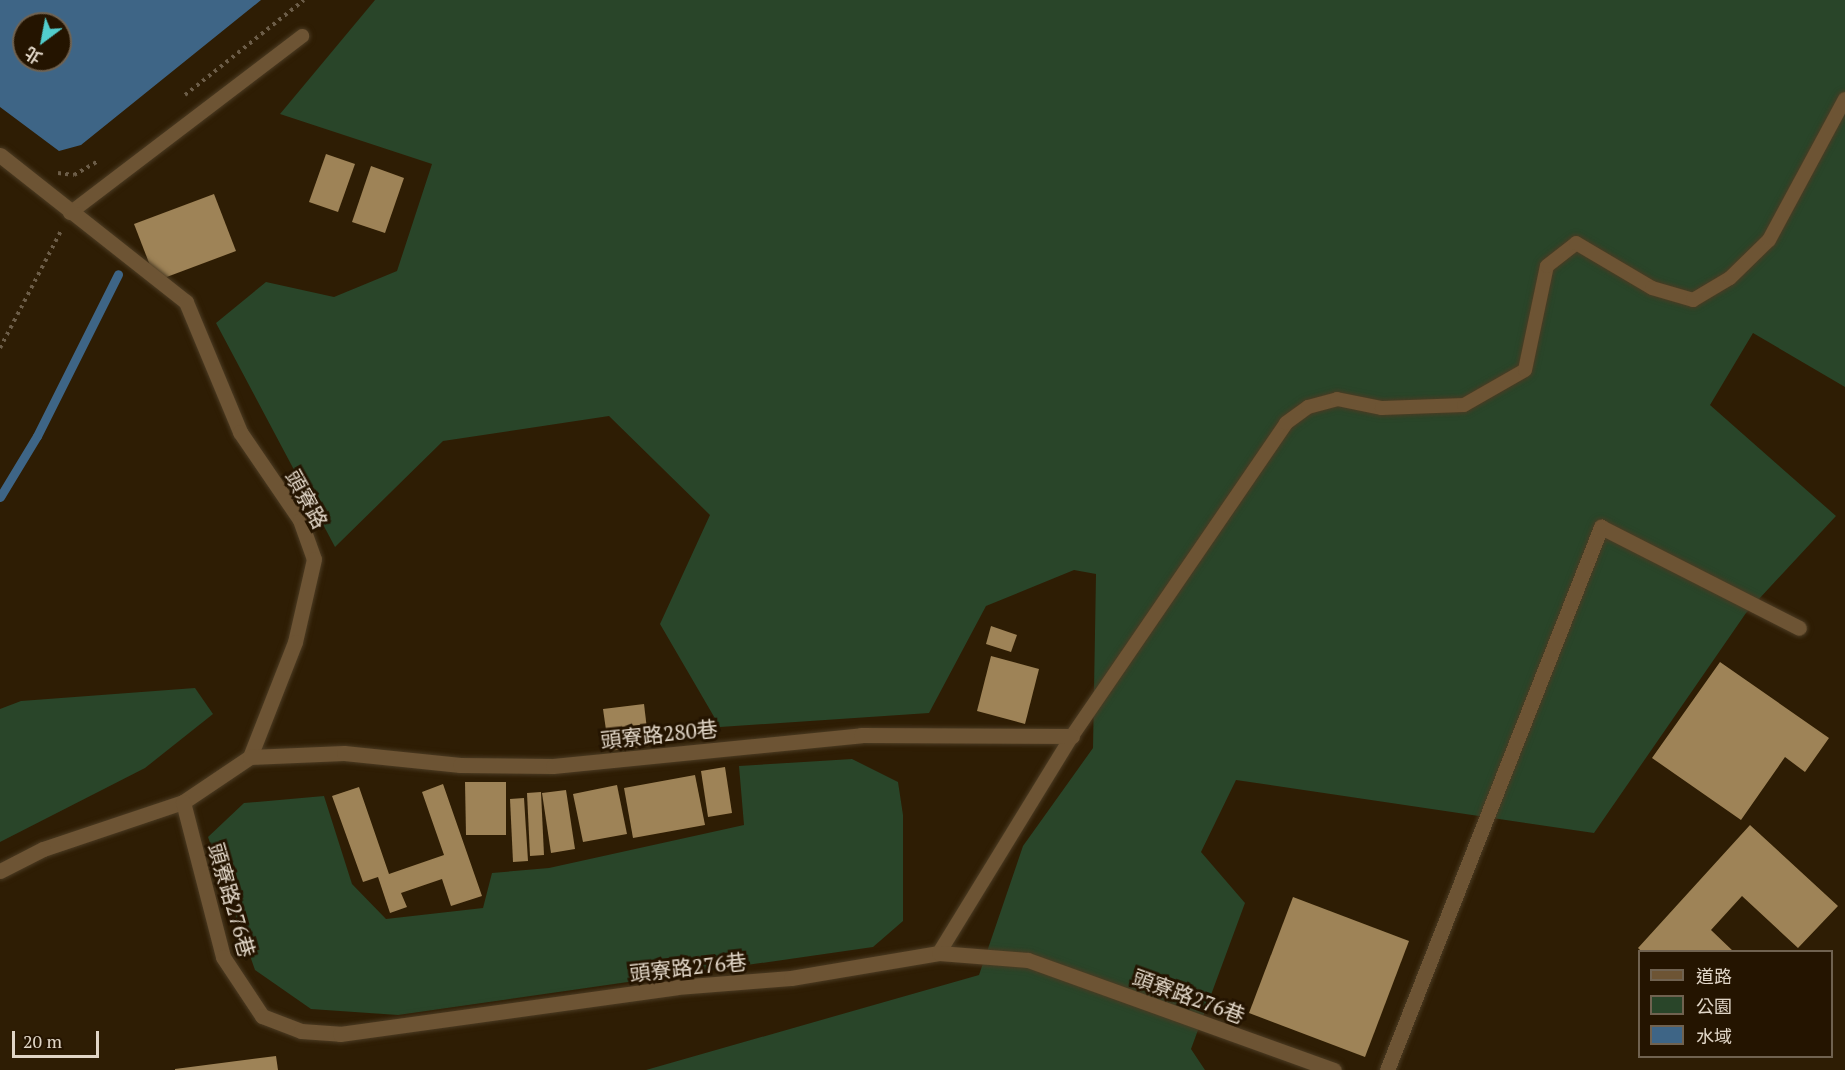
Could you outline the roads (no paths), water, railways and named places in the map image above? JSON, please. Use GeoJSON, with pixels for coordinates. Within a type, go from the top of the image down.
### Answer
{"type":"FeatureCollection","features":[{"type":"Feature","properties":{"kind":"street","name":"頭寮路"},"geometry":{"type":"LineString","coordinates":[[0,155],[70,213],[186,302],[240,432],[300,520],[314,559],[295,642],[250,757]]}},
{"type":"Feature","properties":{"kind":"street"},"geometry":{"type":"LineString","coordinates":[[1387,1070],[1601,527],[1798,628]]}},
{"type":"Feature","properties":{"kind":"street","name":"頭寮路280巷"},"geometry":{"type":"LineString","coordinates":[[250,757],[344,753],[460,765],[553,766],[861,735],[1072,736]]}},
{"type":"Feature","properties":{"kind":"street"},"geometry":{"type":"LineString","coordinates":[[0,871],[43,849],[183,802],[250,757]]}},
{"type":"Feature","properties":{"kind":"street","name":"頭寮路276巷"},"geometry":{"type":"LineString","coordinates":[[183,802],[223,957],[262,1016],[301,1031],[339,1034],[676,987],[791,978],[939,953],[1028,960],[1334,1070]]}},
{"type":"Feature","properties":{"kind":"lane"},"geometry":{"type":"LineString","coordinates":[[70,213],[302,36]]}},
{"type":"Feature","properties":{"kind":"lane"},"geometry":{"type":"LineString","coordinates":[[939,953],[1072,736],[1286,423],[1308,407],[1337,399],[1382,408],[1464,405],[1525,370],[1547,266],[1576,243],[1652,288],[1694,300],[1730,278],[1769,240],[1845,99]]}},
{"type":"Feature","properties":{"kind":"water"},"geometry":{"type":"Polygon","coordinates":[[[0,0],[261,0],[81,145],[59,151],[0,107],[0,0]]]}},
{"type":"Feature","properties":{"kind":"waterway"},"geometry":{"type":"LineString","coordinates":[[0,497],[37,436],[118,274]]}}]}
